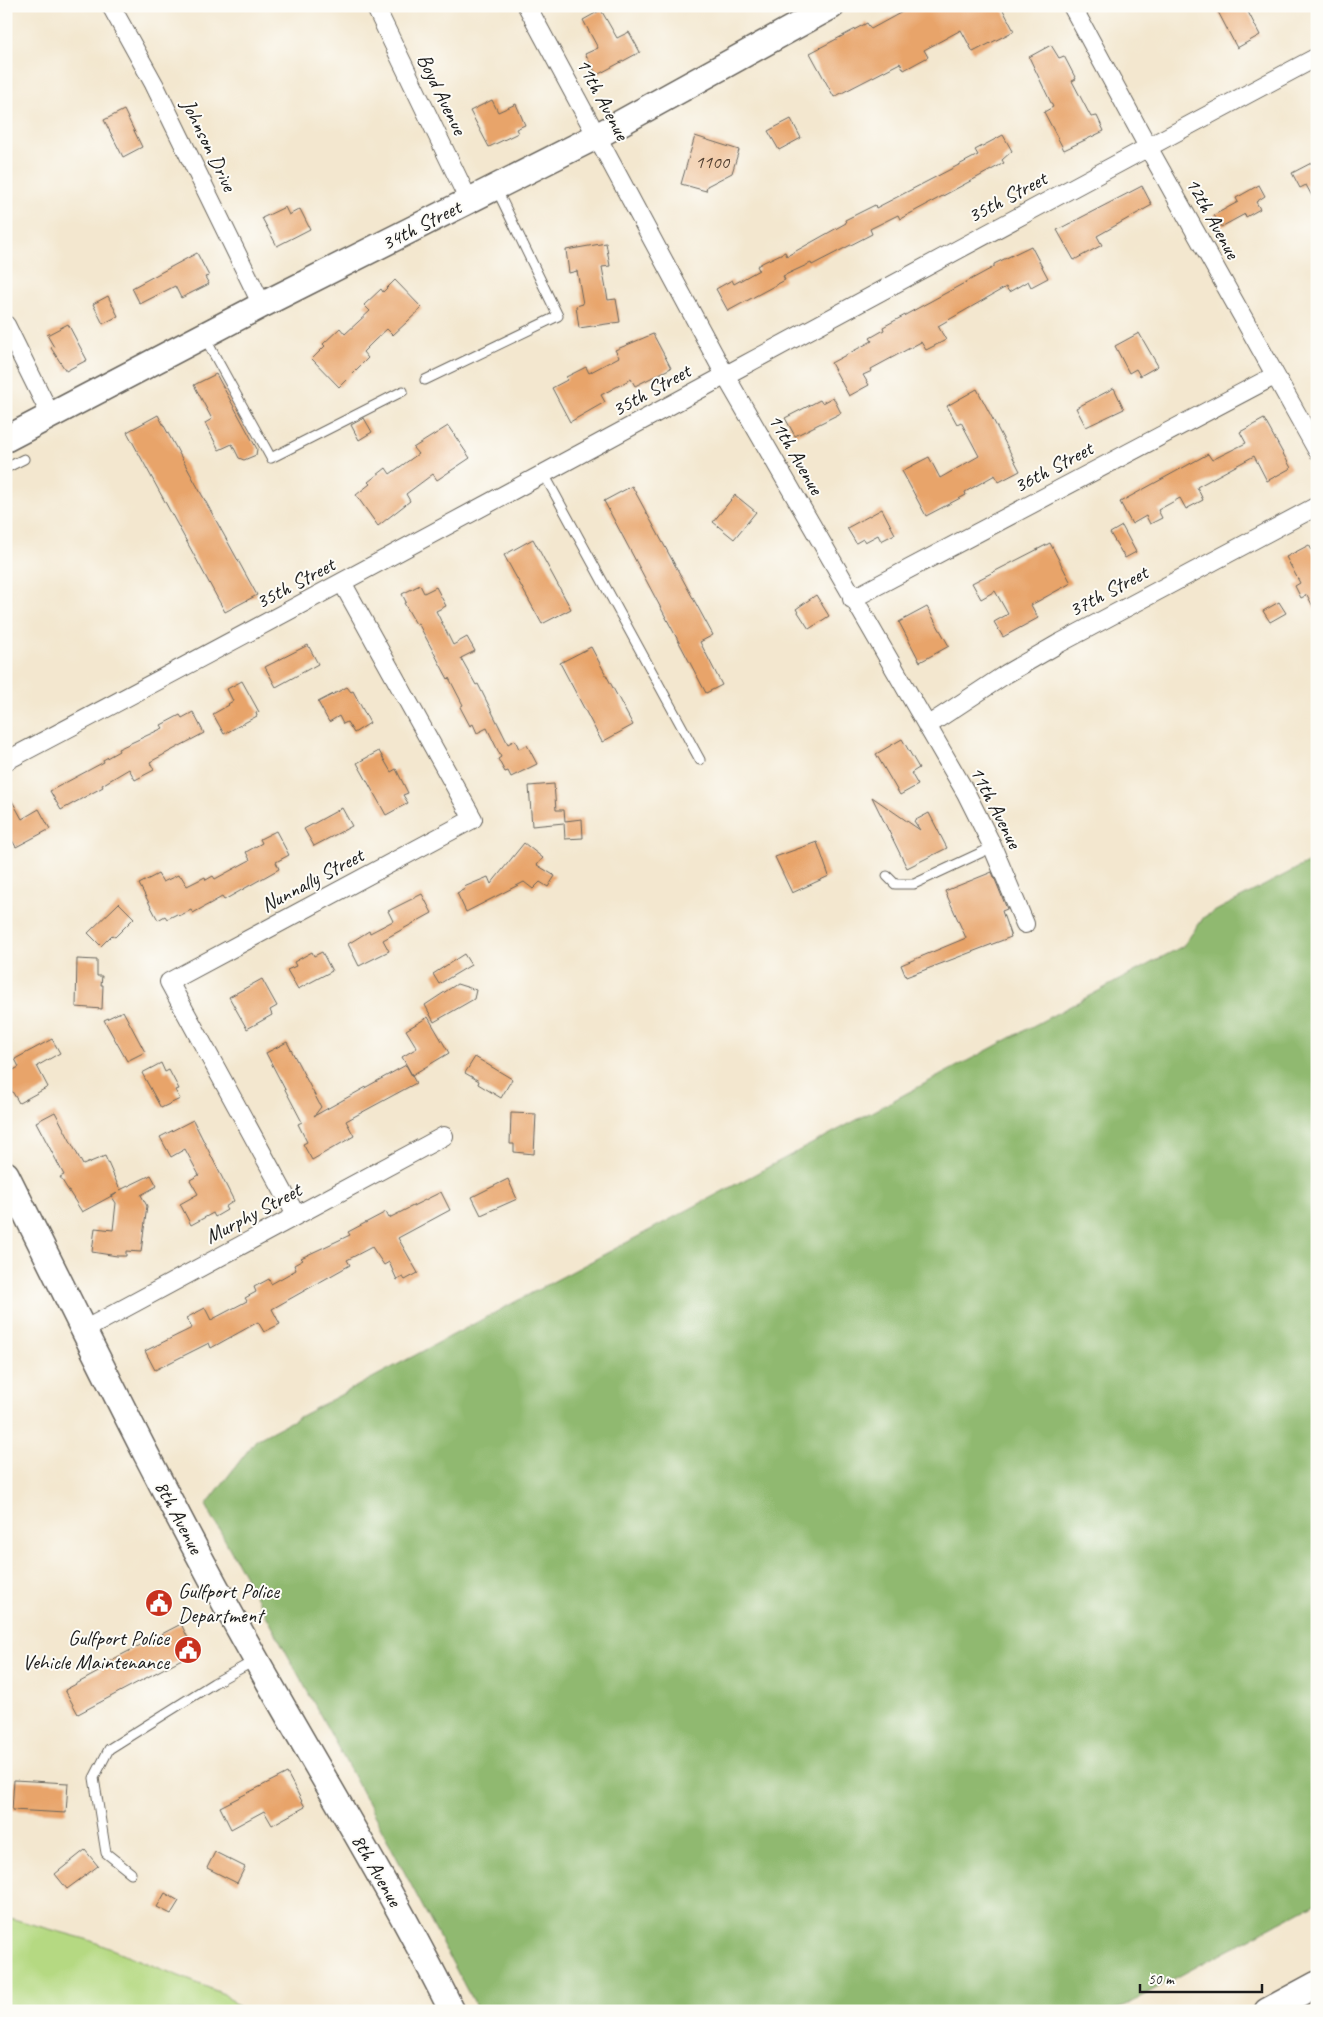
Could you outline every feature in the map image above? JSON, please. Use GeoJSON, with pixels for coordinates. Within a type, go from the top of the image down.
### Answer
{"type":"FeatureCollection","features":[{"type":"Feature","properties":{"kind":"street","name":"Johnson Drive"},"geometry":{"type":"LineString","coordinates":[[111,6],[154,84],[262,305]]}},
{"type":"Feature","properties":{"kind":"street","name":"Boyd Avenue"},"geometry":{"type":"LineString","coordinates":[[375,6],[469,201]]}},
{"type":"Feature","properties":{"kind":"street","name":"11th Avenue"},"geometry":{"type":"LineString","coordinates":[[527,6],[725,375],[852,599],[966,793],[993,847],[1025,924]]}},
{"type":"Feature","properties":{"kind":"street","name":"34th Street"},"geometry":{"type":"LineString","coordinates":[[6,439],[262,305],[597,136],[832,6]]}},
{"type":"Feature","properties":{"kind":"street","name":"12th Avenue"},"geometry":{"type":"LineString","coordinates":[[1072,6],[1274,376],[1317,450]]}},
{"type":"Feature","properties":{"kind":"street","name":"35th Street"},"geometry":{"type":"LineString","coordinates":[[6,761],[343,584],[725,375],[1317,57]]}},
{"type":"Feature","properties":{"kind":"street"},"geometry":{"type":"LineString","coordinates":[[6,325],[50,416]]}},
{"type":"Feature","properties":{"kind":"street","name":"36th Street"},"geometry":{"type":"LineString","coordinates":[[852,599],[1274,376]]}},
{"type":"Feature","properties":{"kind":"street","name":"37th Street"},"geometry":{"type":"LineString","coordinates":[[927,726],[973,695],[1058,644],[1317,506]]}},
{"type":"Feature","properties":{"kind":"street","name":"Nunnally Street"},"geometry":{"type":"LineString","coordinates":[[296,1215],[169,982],[473,819],[343,584]]}},
{"type":"Feature","properties":{"kind":"street","name":"Murphy Street"},"geometry":{"type":"LineString","coordinates":[[84,1330],[444,1136]]}},
{"type":"Feature","properties":{"kind":"street","name":"8th Avenue"},"geometry":{"type":"LineString","coordinates":[[6,1174],[147,1456],[256,1660],[420,1945],[452,2011]]}},
{"type":"Feature","properties":{"kind":"street"},"geometry":{"type":"LineString","coordinates":[[1267,2011],[1317,1984]]}},
{"type":"Feature","properties":{"kind":"lane"},"geometry":{"type":"LineString","coordinates":[[425,380],[558,316],[496,187]]}},
{"type":"Feature","properties":{"kind":"lane"},"geometry":{"type":"LineString","coordinates":[[204,336],[271,458],[403,391]]}},
{"type":"Feature","properties":{"kind":"lane"},"geometry":{"type":"LineString","coordinates":[[6,468],[24,458]]}},
{"type":"Feature","properties":{"kind":"lane"},"geometry":{"type":"LineString","coordinates":[[544,474],[700,760]]}},
{"type":"Feature","properties":{"kind":"lane"},"geometry":{"type":"LineString","coordinates":[[887,876],[895,884],[914,884],[993,847]]}},
{"type":"Feature","properties":{"kind":"lane"},"geometry":{"type":"LineString","coordinates":[[131,1873],[106,1853],[94,1778],[109,1749],[214,1683],[256,1660]]}},
{"type":"Feature","properties":{"kind":"green space"},"geometry":{"type":"Polygon","coordinates":[[[1315,859],[1317,1902],[1114,2011],[478,2011],[354,1777],[206,1505],[256,1440],[1183,946],[1204,917],[1315,859]]]}},
{"type":"Feature","properties":{"kind":"green space"},"geometry":{"type":"Polygon","coordinates":[[[6,1917],[89,1940],[224,1994],[243,2011],[6,2011],[6,1917]]]}},
{"type":"Feature","properties":{"kind":"building"},"geometry":{"type":"Polygon","coordinates":[[[913,6],[1001,6],[1014,31],[973,52],[961,30],[924,50],[928,57],[904,70],[900,63],[834,97],[810,53],[867,23],[871,29],[913,6]]]}},
{"type":"Feature","properties":{"kind":"building"},"geometry":{"type":"Polygon","coordinates":[[[1215,6],[1245,6],[1260,35],[1237,48],[1215,6]]]}},
{"type":"Feature","properties":{"kind":"building"},"geometry":{"type":"Polygon","coordinates":[[[601,10],[617,38],[629,32],[640,52],[597,75],[585,54],[598,48],[583,20],[601,10]]]}},
{"type":"Feature","properties":{"kind":"building"},"geometry":{"type":"Polygon","coordinates":[[[1051,45],[1059,58],[1064,56],[1076,79],[1072,81],[1091,117],[1097,116],[1104,131],[1064,150],[1044,112],[1053,107],[1029,57],[1051,45]]]}},
{"type":"Feature","properties":{"kind":"building"},"geometry":{"type":"Polygon","coordinates":[[[492,100],[498,112],[516,104],[525,125],[516,129],[518,133],[489,147],[470,111],[492,100]]]}},
{"type":"Feature","properties":{"kind":"building"},"geometry":{"type":"Polygon","coordinates":[[[124,110],[142,147],[123,157],[104,120],[124,110]]]}},
{"type":"Feature","properties":{"kind":"building"},"geometry":{"type":"Polygon","coordinates":[[[791,119],[801,138],[779,150],[768,131],[791,119]]]}},
{"type":"Feature","properties":{"kind":"building"},"geometry":{"type":"Polygon","coordinates":[[[1003,135],[1012,151],[1002,160],[1004,163],[900,219],[898,215],[870,229],[872,234],[812,265],[811,263],[783,276],[785,280],[728,311],[716,289],[732,280],[734,284],[759,270],[757,266],[764,262],[785,252],[787,256],[846,223],[845,220],[875,205],[876,208],[978,155],[975,150],[1003,135]]]}},
{"type":"Feature","properties":{"kind":"building"},"geometry":{"type":"Polygon","coordinates":[[[695,136],[739,150],[732,173],[707,186],[706,191],[681,184],[695,136]]]}},
{"type":"Feature","properties":{"kind":"building"},"geometry":{"type":"Polygon","coordinates":[[[1317,160],[1317,205],[1306,185],[1300,188],[1292,173],[1317,160]]]}},
{"type":"Feature","properties":{"kind":"building"},"geometry":{"type":"Polygon","coordinates":[[[1259,185],[1265,196],[1256,202],[1260,209],[1246,217],[1245,214],[1221,227],[1214,215],[1238,202],[1236,198],[1259,185]]]}},
{"type":"Feature","properties":{"kind":"building"},"geometry":{"type":"Polygon","coordinates":[[[1142,186],[1152,205],[1097,236],[1102,245],[1074,260],[1057,230],[1142,186]]]}},
{"type":"Feature","properties":{"kind":"building"},"geometry":{"type":"Polygon","coordinates":[[[285,207],[289,215],[300,209],[310,229],[277,246],[262,218],[285,207]]]}},
{"type":"Feature","properties":{"kind":"building"},"geometry":{"type":"Polygon","coordinates":[[[606,243],[610,266],[602,267],[608,300],[616,299],[620,322],[579,328],[576,306],[583,304],[577,271],[569,273],[566,250],[606,243]]]}},
{"type":"Feature","properties":{"kind":"building"},"geometry":{"type":"Polygon","coordinates":[[[1031,246],[1048,278],[1031,287],[1028,281],[1009,292],[1006,287],[938,326],[946,340],[926,350],[921,342],[871,369],[872,371],[863,375],[869,385],[849,396],[831,363],[872,341],[870,338],[884,330],[883,327],[994,267],[994,264],[1031,246]]]}},
{"type":"Feature","properties":{"kind":"building"},"geometry":{"type":"Polygon","coordinates":[[[197,253],[209,276],[205,277],[209,284],[181,298],[175,286],[140,304],[132,288],[197,253]]]}},
{"type":"Feature","properties":{"kind":"building"},"geometry":{"type":"Polygon","coordinates":[[[395,280],[422,308],[393,335],[387,329],[375,340],[363,352],[368,358],[339,387],[312,359],[325,346],[323,344],[340,328],[345,334],[370,311],[364,305],[381,289],[383,292],[395,280]]]}},
{"type":"Feature","properties":{"kind":"building"},"geometry":{"type":"Polygon","coordinates":[[[108,296],[118,316],[103,324],[93,304],[108,296]]]}},
{"type":"Feature","properties":{"kind":"building"},"geometry":{"type":"Polygon","coordinates":[[[68,324],[87,360],[66,371],[51,348],[54,347],[47,335],[68,324]]]}},
{"type":"Feature","properties":{"kind":"building"},"geometry":{"type":"Polygon","coordinates":[[[1139,333],[1158,366],[1140,376],[1136,369],[1129,373],[1115,346],[1139,333]]]}},
{"type":"Feature","properties":{"kind":"building"},"geometry":{"type":"Polygon","coordinates":[[[653,334],[671,368],[635,386],[631,379],[601,395],[605,402],[570,422],[552,388],[567,380],[566,377],[586,367],[589,373],[619,357],[615,350],[653,334]]]}},
{"type":"Feature","properties":{"kind":"building"},"geometry":{"type":"Polygon","coordinates":[[[216,374],[257,449],[256,455],[244,460],[239,458],[232,444],[219,450],[205,423],[212,419],[194,385],[216,374]]]}},
{"type":"Feature","properties":{"kind":"building"},"geometry":{"type":"Polygon","coordinates":[[[1114,388],[1124,409],[1086,427],[1076,408],[1114,388]]]}},
{"type":"Feature","properties":{"kind":"building"},"geometry":{"type":"Polygon","coordinates":[[[977,389],[1020,471],[999,482],[995,475],[965,492],[966,495],[926,516],[902,471],[929,457],[940,478],[979,456],[961,422],[957,424],[947,406],[977,389]]]}},
{"type":"Feature","properties":{"kind":"building"},"geometry":{"type":"Polygon","coordinates":[[[833,397],[841,413],[795,436],[785,418],[820,400],[822,403],[833,397]]]}},
{"type":"Feature","properties":{"kind":"building"},"geometry":{"type":"Polygon","coordinates":[[[158,415],[257,595],[225,612],[127,432],[158,415]]]}},
{"type":"Feature","properties":{"kind":"building"},"geometry":{"type":"Polygon","coordinates":[[[364,418],[372,432],[359,440],[351,425],[364,418]]]}},
{"type":"Feature","properties":{"kind":"building"},"geometry":{"type":"Polygon","coordinates":[[[1264,419],[1291,468],[1267,481],[1254,456],[1197,487],[1203,500],[1186,509],[1180,498],[1158,510],[1162,518],[1150,524],[1146,516],[1132,524],[1120,502],[1208,454],[1212,460],[1246,443],[1240,432],[1264,419]]]}},
{"type":"Feature","properties":{"kind":"building"},"geometry":{"type":"Polygon","coordinates":[[[448,426],[470,458],[437,480],[433,474],[406,494],[410,501],[378,526],[356,495],[370,484],[368,482],[386,468],[390,474],[418,454],[413,448],[448,426]]]}},
{"type":"Feature","properties":{"kind":"building"},"geometry":{"type":"Polygon","coordinates":[[[632,486],[713,635],[700,642],[722,685],[706,693],[604,501],[632,486]]]}},
{"type":"Feature","properties":{"kind":"building"},"geometry":{"type":"Polygon","coordinates":[[[735,495],[756,512],[734,539],[713,522],[735,495]]]}},
{"type":"Feature","properties":{"kind":"building"},"geometry":{"type":"Polygon","coordinates":[[[882,509],[895,534],[881,541],[878,535],[865,542],[863,539],[856,543],[847,528],[882,509]]]}},
{"type":"Feature","properties":{"kind":"building"},"geometry":{"type":"Polygon","coordinates":[[[1122,526],[1136,552],[1125,558],[1110,533],[1122,526]]]}},
{"type":"Feature","properties":{"kind":"building"},"geometry":{"type":"Polygon","coordinates":[[[533,539],[571,609],[542,624],[504,555],[533,539]]]}},
{"type":"Feature","properties":{"kind":"building"},"geometry":{"type":"Polygon","coordinates":[[[1050,543],[1071,583],[1031,605],[1038,618],[1003,637],[994,622],[1008,614],[995,591],[981,599],[972,583],[1050,543]]]}},
{"type":"Feature","properties":{"kind":"building"},"geometry":{"type":"Polygon","coordinates":[[[1309,545],[1317,559],[1317,614],[1307,595],[1301,598],[1295,586],[1300,583],[1286,557],[1309,545]]]}},
{"type":"Feature","properties":{"kind":"building"},"geometry":{"type":"Polygon","coordinates":[[[420,585],[424,593],[436,587],[446,606],[436,611],[453,645],[467,637],[475,651],[461,658],[476,685],[478,684],[508,744],[515,740],[519,749],[527,745],[537,764],[511,777],[508,771],[505,772],[498,759],[501,757],[487,728],[477,733],[473,724],[470,726],[460,707],[463,705],[449,678],[418,623],[416,624],[404,603],[406,602],[402,594],[420,585]]]}},
{"type":"Feature","properties":{"kind":"building"},"geometry":{"type":"Polygon","coordinates":[[[816,595],[829,616],[809,629],[796,609],[816,595]]]}},
{"type":"Feature","properties":{"kind":"building"},"geometry":{"type":"Polygon","coordinates":[[[1279,602],[1286,613],[1270,622],[1263,611],[1279,602]]]}},
{"type":"Feature","properties":{"kind":"building"},"geometry":{"type":"Polygon","coordinates":[[[927,607],[949,646],[920,662],[899,622],[927,607]]]}},
{"type":"Feature","properties":{"kind":"building"},"geometry":{"type":"Polygon","coordinates":[[[308,645],[318,664],[276,687],[265,667],[308,645]]]}},
{"type":"Feature","properties":{"kind":"building"},"geometry":{"type":"Polygon","coordinates":[[[591,647],[633,725],[602,742],[560,663],[591,647]]]}},
{"type":"Feature","properties":{"kind":"building"},"geometry":{"type":"Polygon","coordinates":[[[242,681],[259,712],[256,713],[257,716],[224,734],[213,714],[233,701],[227,689],[242,681]]]}},
{"type":"Feature","properties":{"kind":"building"},"geometry":{"type":"Polygon","coordinates":[[[347,687],[351,692],[353,691],[370,723],[354,733],[347,722],[343,724],[339,716],[329,722],[318,702],[347,687]]]}},
{"type":"Feature","properties":{"kind":"building"},"geometry":{"type":"Polygon","coordinates":[[[193,712],[204,733],[150,762],[154,770],[135,780],[129,769],[102,785],[103,787],[61,810],[50,791],[104,762],[103,760],[119,751],[118,749],[163,728],[161,725],[180,715],[182,718],[193,712]]]}},
{"type":"Feature","properties":{"kind":"building"},"geometry":{"type":"Polygon","coordinates":[[[902,739],[919,768],[911,773],[918,785],[900,795],[876,754],[902,739]]]}},
{"type":"Feature","properties":{"kind":"building"},"geometry":{"type":"Polygon","coordinates":[[[379,751],[391,772],[396,769],[408,793],[403,795],[408,803],[386,815],[357,763],[379,751]]]}},
{"type":"Feature","properties":{"kind":"building"},"geometry":{"type":"Polygon","coordinates":[[[554,784],[556,810],[564,810],[565,821],[582,819],[583,838],[565,839],[564,823],[532,826],[529,786],[554,784]]]}},
{"type":"Feature","properties":{"kind":"building"},"geometry":{"type":"Polygon","coordinates":[[[6,790],[22,819],[39,809],[50,829],[16,847],[6,830],[6,790]]]}},
{"type":"Feature","properties":{"kind":"building"},"geometry":{"type":"Polygon","coordinates":[[[872,797],[920,830],[914,821],[929,813],[947,848],[907,868],[872,797]]]}},
{"type":"Feature","properties":{"kind":"building"},"geometry":{"type":"Polygon","coordinates":[[[342,808],[352,826],[314,846],[304,829],[342,808]]]}},
{"type":"Feature","properties":{"kind":"building"},"geometry":{"type":"Polygon","coordinates":[[[276,831],[289,855],[276,862],[279,869],[224,900],[222,897],[193,913],[191,910],[179,916],[177,914],[167,919],[165,916],[158,920],[139,884],[158,874],[163,882],[178,875],[179,877],[181,876],[187,886],[205,877],[206,880],[213,876],[215,879],[250,860],[246,852],[262,843],[260,839],[276,831]]]}},
{"type":"Feature","properties":{"kind":"building"},"geometry":{"type":"Polygon","coordinates":[[[817,842],[829,876],[792,893],[775,857],[817,842]]]}},
{"type":"Feature","properties":{"kind":"building"},"geometry":{"type":"Polygon","coordinates":[[[524,843],[543,858],[537,865],[555,876],[548,887],[540,882],[533,889],[524,882],[466,912],[457,893],[465,889],[464,887],[488,877],[491,884],[524,843]]]}},
{"type":"Feature","properties":{"kind":"building"},"geometry":{"type":"Polygon","coordinates":[[[992,872],[1007,909],[1002,911],[1011,937],[906,977],[901,965],[966,938],[945,891],[992,872]]]}},
{"type":"Feature","properties":{"kind":"building"},"geometry":{"type":"Polygon","coordinates":[[[422,894],[432,913],[383,940],[389,951],[359,966],[348,944],[369,931],[370,933],[393,921],[388,911],[422,894]]]}},
{"type":"Feature","properties":{"kind":"building"},"geometry":{"type":"Polygon","coordinates":[[[119,903],[134,918],[115,937],[112,935],[101,946],[88,933],[119,903]]]}},
{"type":"Feature","properties":{"kind":"building"},"geometry":{"type":"Polygon","coordinates":[[[312,952],[314,956],[322,952],[332,971],[298,989],[287,970],[296,966],[294,962],[312,952]]]}},
{"type":"Feature","properties":{"kind":"building"},"geometry":{"type":"Polygon","coordinates":[[[464,954],[471,965],[439,984],[433,974],[464,954]]]}},
{"type":"Feature","properties":{"kind":"building"},"geometry":{"type":"Polygon","coordinates":[[[77,959],[97,960],[97,976],[102,976],[101,985],[103,985],[102,1009],[76,1007],[77,959]]]}},
{"type":"Feature","properties":{"kind":"building"},"geometry":{"type":"Polygon","coordinates":[[[262,979],[277,1006],[270,1010],[272,1015],[247,1029],[229,997],[262,979]]]}},
{"type":"Feature","properties":{"kind":"building"},"geometry":{"type":"Polygon","coordinates":[[[457,984],[476,990],[474,999],[434,1022],[425,1005],[457,984]]]}},
{"type":"Feature","properties":{"kind":"building"},"geometry":{"type":"Polygon","coordinates":[[[123,1011],[145,1052],[127,1061],[104,1020],[123,1011]]]}},
{"type":"Feature","properties":{"kind":"building"},"geometry":{"type":"Polygon","coordinates":[[[428,1017],[449,1053],[412,1075],[402,1057],[417,1048],[406,1030],[428,1017]]]}},
{"type":"Feature","properties":{"kind":"building"},"geometry":{"type":"Polygon","coordinates":[[[52,1039],[60,1053],[37,1066],[48,1087],[19,1103],[6,1081],[6,1074],[19,1067],[15,1059],[52,1039]]]}},
{"type":"Feature","properties":{"kind":"building"},"geometry":{"type":"Polygon","coordinates":[[[287,1042],[321,1107],[314,1116],[406,1065],[416,1083],[346,1121],[354,1136],[312,1160],[303,1144],[307,1142],[298,1124],[302,1122],[266,1053],[287,1042]]]}},
{"type":"Feature","properties":{"kind":"building"},"geometry":{"type":"Polygon","coordinates":[[[475,1057],[512,1079],[501,1098],[478,1084],[479,1081],[465,1073],[475,1057]]]}},
{"type":"Feature","properties":{"kind":"building"},"geometry":{"type":"Polygon","coordinates":[[[161,1063],[165,1072],[169,1070],[179,1089],[175,1090],[180,1099],[161,1108],[142,1073],[161,1063]]]}},
{"type":"Feature","properties":{"kind":"building"},"geometry":{"type":"Polygon","coordinates":[[[55,1112],[83,1165],[105,1156],[120,1190],[151,1175],[157,1186],[141,1195],[147,1206],[141,1252],[126,1251],[126,1256],[117,1256],[92,1252],[95,1228],[113,1230],[116,1203],[112,1197],[117,1193],[82,1212],[60,1177],[64,1175],[36,1122],[55,1112]]]}},
{"type":"Feature","properties":{"kind":"building"},"geometry":{"type":"Polygon","coordinates":[[[511,1113],[536,1114],[534,1154],[514,1152],[514,1144],[510,1144],[511,1113]]]}},
{"type":"Feature","properties":{"kind":"building"},"geometry":{"type":"Polygon","coordinates":[[[193,1120],[234,1201],[225,1207],[227,1210],[215,1217],[213,1213],[191,1225],[180,1204],[198,1194],[190,1180],[199,1175],[185,1149],[171,1157],[160,1137],[193,1120]]]}},
{"type":"Feature","properties":{"kind":"building"},"geometry":{"type":"Polygon","coordinates":[[[508,1179],[517,1199],[481,1215],[472,1197],[508,1179]]]}},
{"type":"Feature","properties":{"kind":"building"},"geometry":{"type":"Polygon","coordinates":[[[441,1192],[450,1210],[398,1238],[418,1273],[405,1280],[403,1277],[397,1280],[389,1262],[384,1265],[372,1247],[347,1260],[350,1265],[272,1309],[280,1324],[264,1332],[258,1322],[211,1348],[209,1343],[155,1370],[145,1351],[192,1328],[186,1318],[205,1308],[211,1320],[247,1301],[245,1298],[256,1292],[254,1287],[269,1279],[271,1284],[296,1270],[294,1265],[303,1260],[301,1258],[350,1235],[348,1232],[386,1212],[389,1218],[441,1192]]]}},
{"type":"Feature","properties":{"kind":"building"},"geometry":{"type":"Polygon","coordinates":[[[181,1624],[195,1652],[78,1714],[65,1690],[102,1670],[100,1666],[181,1624]]]}},
{"type":"Feature","properties":{"kind":"building"},"geometry":{"type":"Polygon","coordinates":[[[287,1773],[305,1807],[272,1825],[264,1811],[231,1829],[220,1807],[287,1773]]]}},
{"type":"Feature","properties":{"kind":"building"},"geometry":{"type":"Polygon","coordinates":[[[14,1780],[68,1783],[66,1813],[12,1810],[14,1780]]]}},
{"type":"Feature","properties":{"kind":"building"},"geometry":{"type":"Polygon","coordinates":[[[85,1850],[98,1866],[67,1889],[55,1874],[85,1850]]]}},
{"type":"Feature","properties":{"kind":"building"},"geometry":{"type":"Polygon","coordinates":[[[215,1852],[245,1867],[237,1883],[207,1868],[215,1852]]]}},
{"type":"Feature","properties":{"kind":"building"},"geometry":{"type":"Polygon","coordinates":[[[165,1893],[179,1901],[171,1914],[157,1907],[165,1893]]]}},
{"type":"Feature","properties":{"kind":"place","name":"Gulfport Police Department"},"geometry":{"type":"Point","coordinates":[159,1603]}},
{"type":"Feature","properties":{"kind":"place","name":"Gulfport Police Vehicle Maintenance"},"geometry":{"type":"Point","coordinates":[188,1650]}}]}
